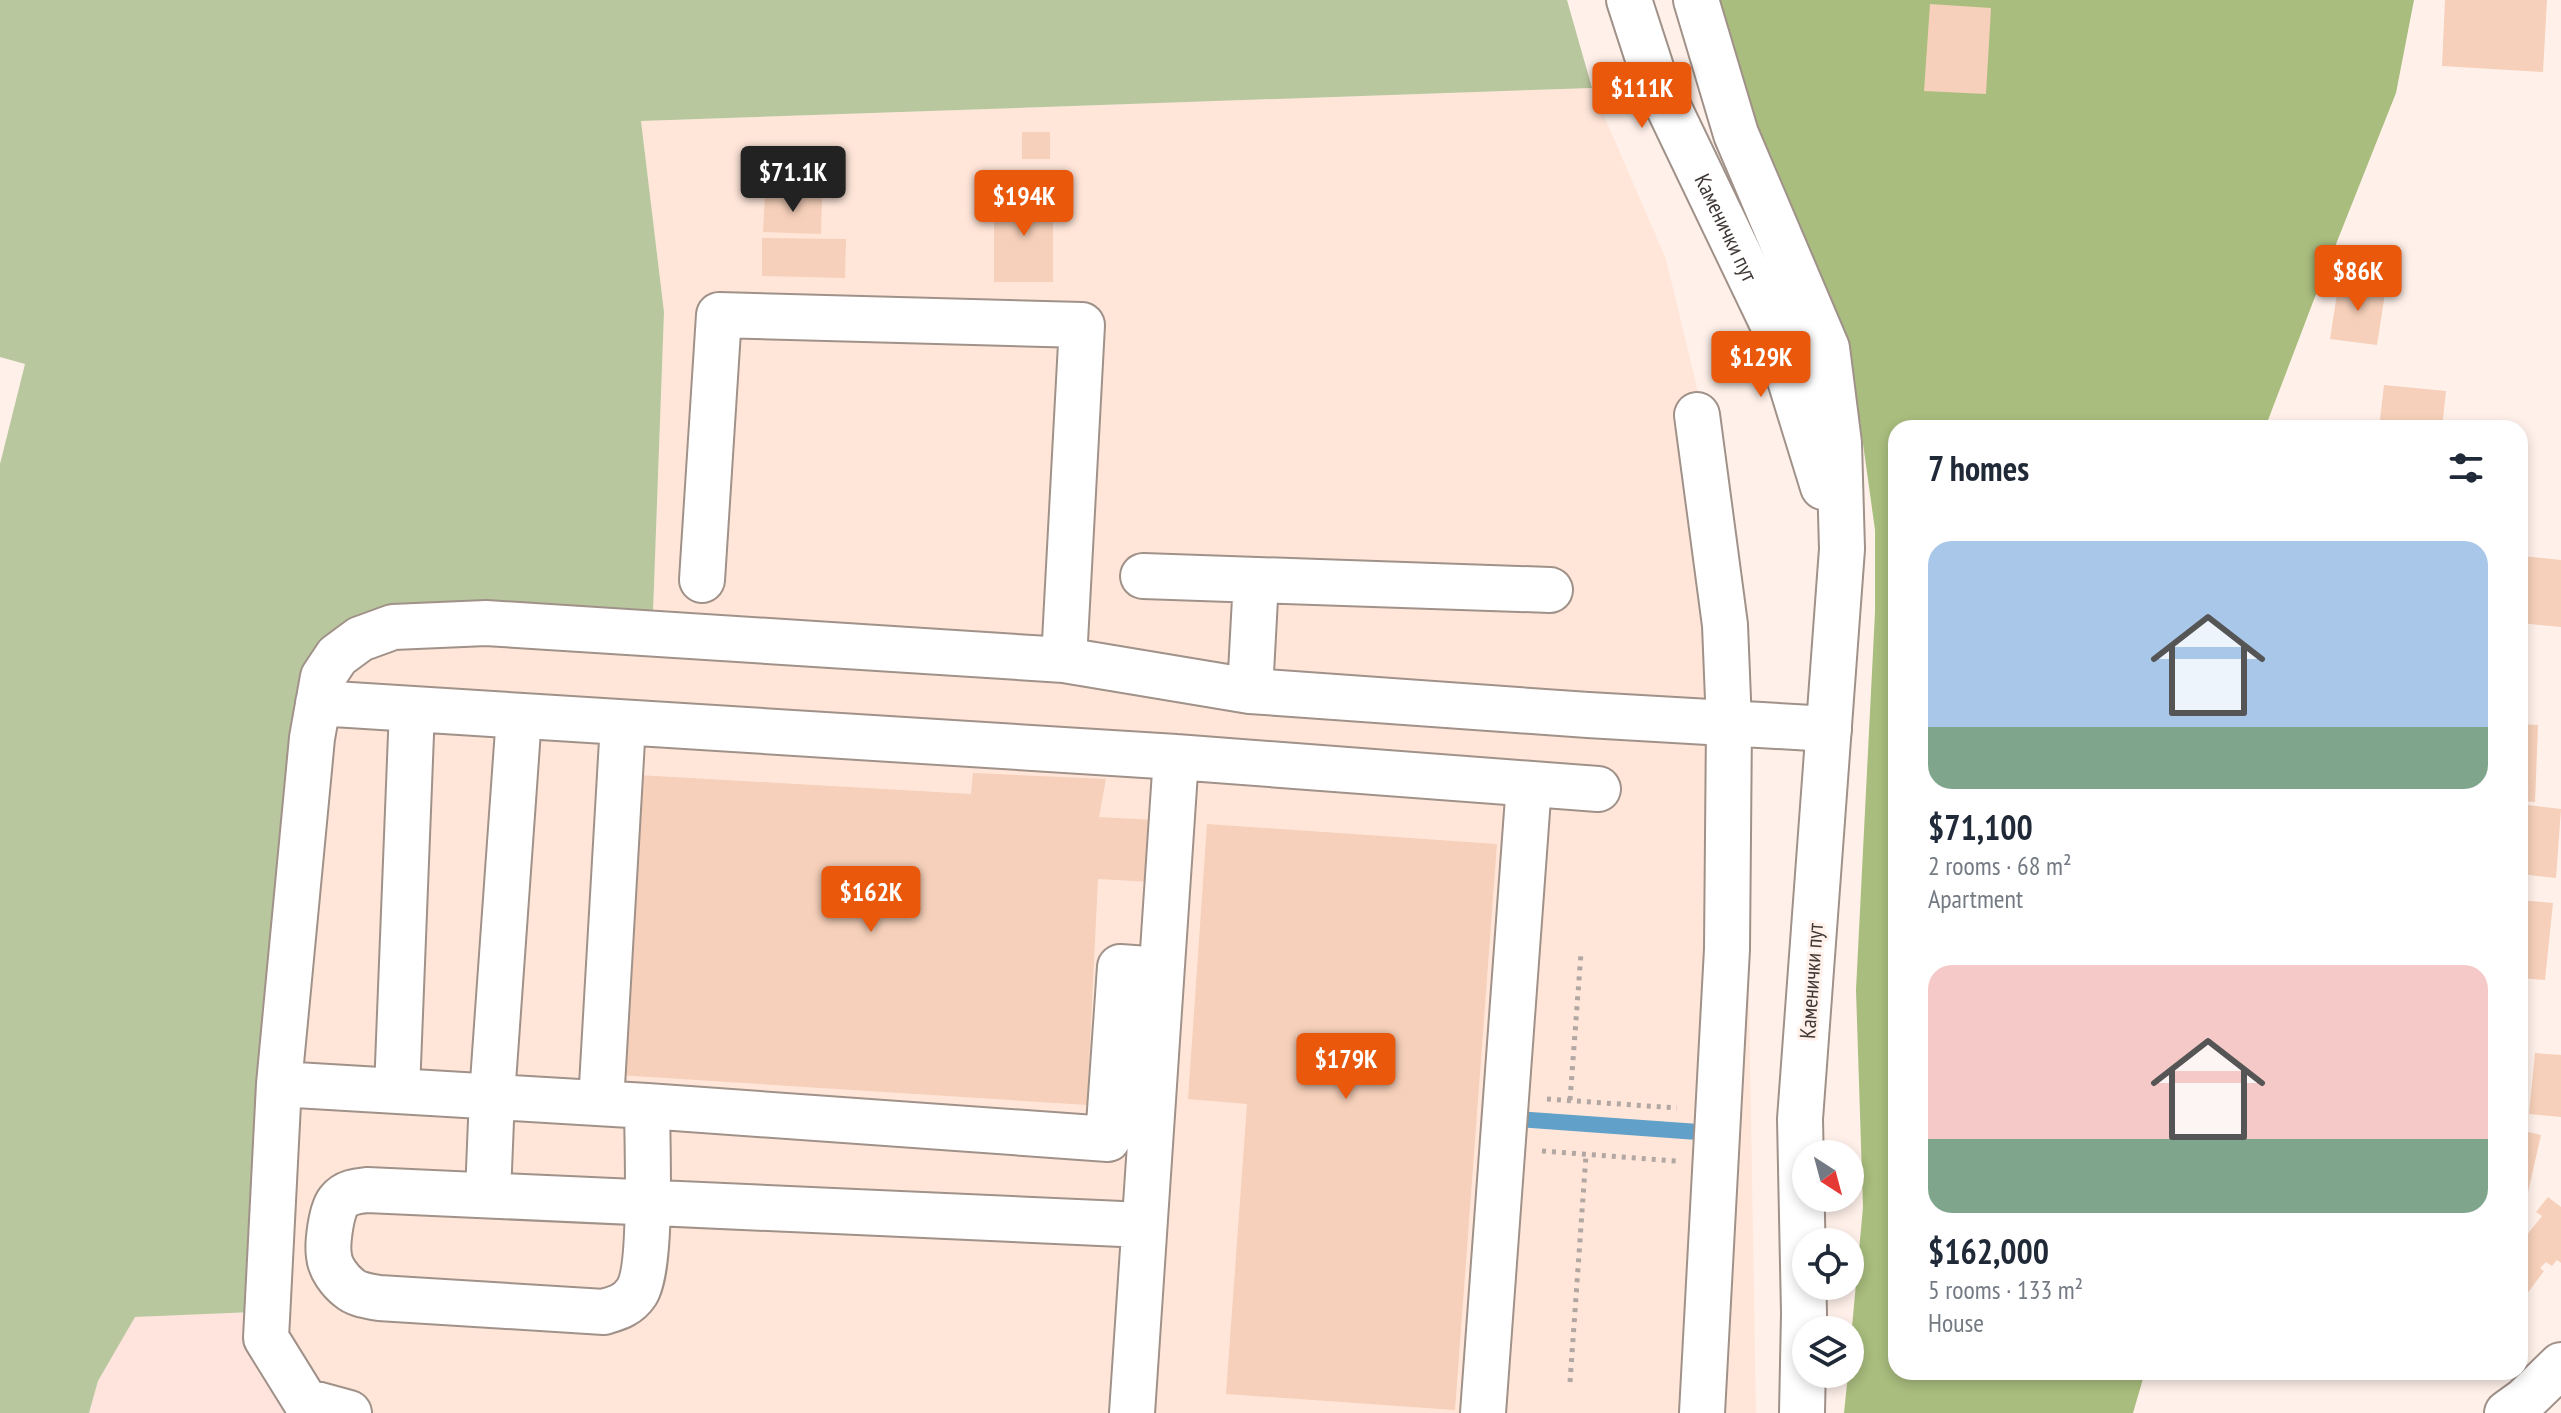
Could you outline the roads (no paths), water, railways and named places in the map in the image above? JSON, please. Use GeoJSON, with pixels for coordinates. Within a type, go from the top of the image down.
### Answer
{"type":"FeatureCollection","features":[{"type":"Feature","properties":{"kind":"main road","name":"Каменички пут"},"geometry":{"type":"LineString","coordinates":[[1629,0],[1654,77],[1773,325],[1842,549]]}},
{"type":"Feature","properties":{"kind":"main road","name":"Каменички пут"},"geometry":{"type":"LineString","coordinates":[[1696,0],[1736,134],[1827,348],[1839,443],[1842,549],[1800,1119],[1804,1313],[1802,1413]]}},
{"type":"Feature","properties":{"kind":"main road"},"geometry":{"type":"LineString","coordinates":[[702,580],[719,315],[1082,325],[1064,660]]}},
{"type":"Feature","properties":{"kind":"main road"},"geometry":{"type":"LineString","coordinates":[[1697,415],[1725,625],[1729,724],[1727,949],[1702,1413]]}},
{"type":"Feature","properties":{"kind":"main road"},"geometry":{"type":"LineString","coordinates":[[1143,576],[1550,590]]}},
{"type":"Feature","properties":{"kind":"main road"},"geometry":{"type":"LineString","coordinates":[[1250,691],[1256,580]]}},
{"type":"Feature","properties":{"kind":"main road"},"geometry":{"type":"LineString","coordinates":[[349,1413],[305,1401],[266,1338],[279,1084],[312,738],[323,677],[337,656],[360,639],[393,627],[486,623],[1064,660],[1250,691],[1829,729]]}},
{"type":"Feature","properties":{"kind":"main road"},"geometry":{"type":"LineString","coordinates":[[318,703],[1176,757],[1598,789]]}},
{"type":"Feature","properties":{"kind":"main road"},"geometry":{"type":"LineString","coordinates":[[397,1090],[412,709]]}},
{"type":"Feature","properties":{"kind":"main road"},"geometry":{"type":"LineString","coordinates":[[488,1194],[519,716]]}},
{"type":"Feature","properties":{"kind":"main road"},"geometry":{"type":"LineString","coordinates":[[601,1103],[623,723]]}},
{"type":"Feature","properties":{"kind":"main road"},"geometry":{"type":"LineString","coordinates":[[1132,1413],[1176,757]]}},
{"type":"Feature","properties":{"kind":"main road"},"geometry":{"type":"LineString","coordinates":[[1483,1413],[1529,784]]}},
{"type":"Feature","properties":{"kind":"main road"},"geometry":{"type":"LineString","coordinates":[[279,1084],[647,1106],[1108,1139],[1120,967],[1161,970]]}},
{"type":"Feature","properties":{"kind":"main road"},"geometry":{"type":"LineString","coordinates":[[647,1106],[647,1204],[643,1277],[638,1291],[618,1308],[604,1312],[379,1298],[357,1293],[347,1287],[332,1267],[329,1256],[333,1211],[341,1198],[352,1191],[488,1194],[647,1204],[1144,1225]]}},
{"type":"Feature","properties":{"kind":"main road"},"geometry":{"type":"LineString","coordinates":[[2507,1413],[2561,1365]]}},
{"type":"Feature","properties":{"kind":"water"},"geometry":{"type":"Polygon","coordinates":[[[1516,1111],[1699,1124],[1697,1140],[1516,1127],[1516,1111]]]}}]}
